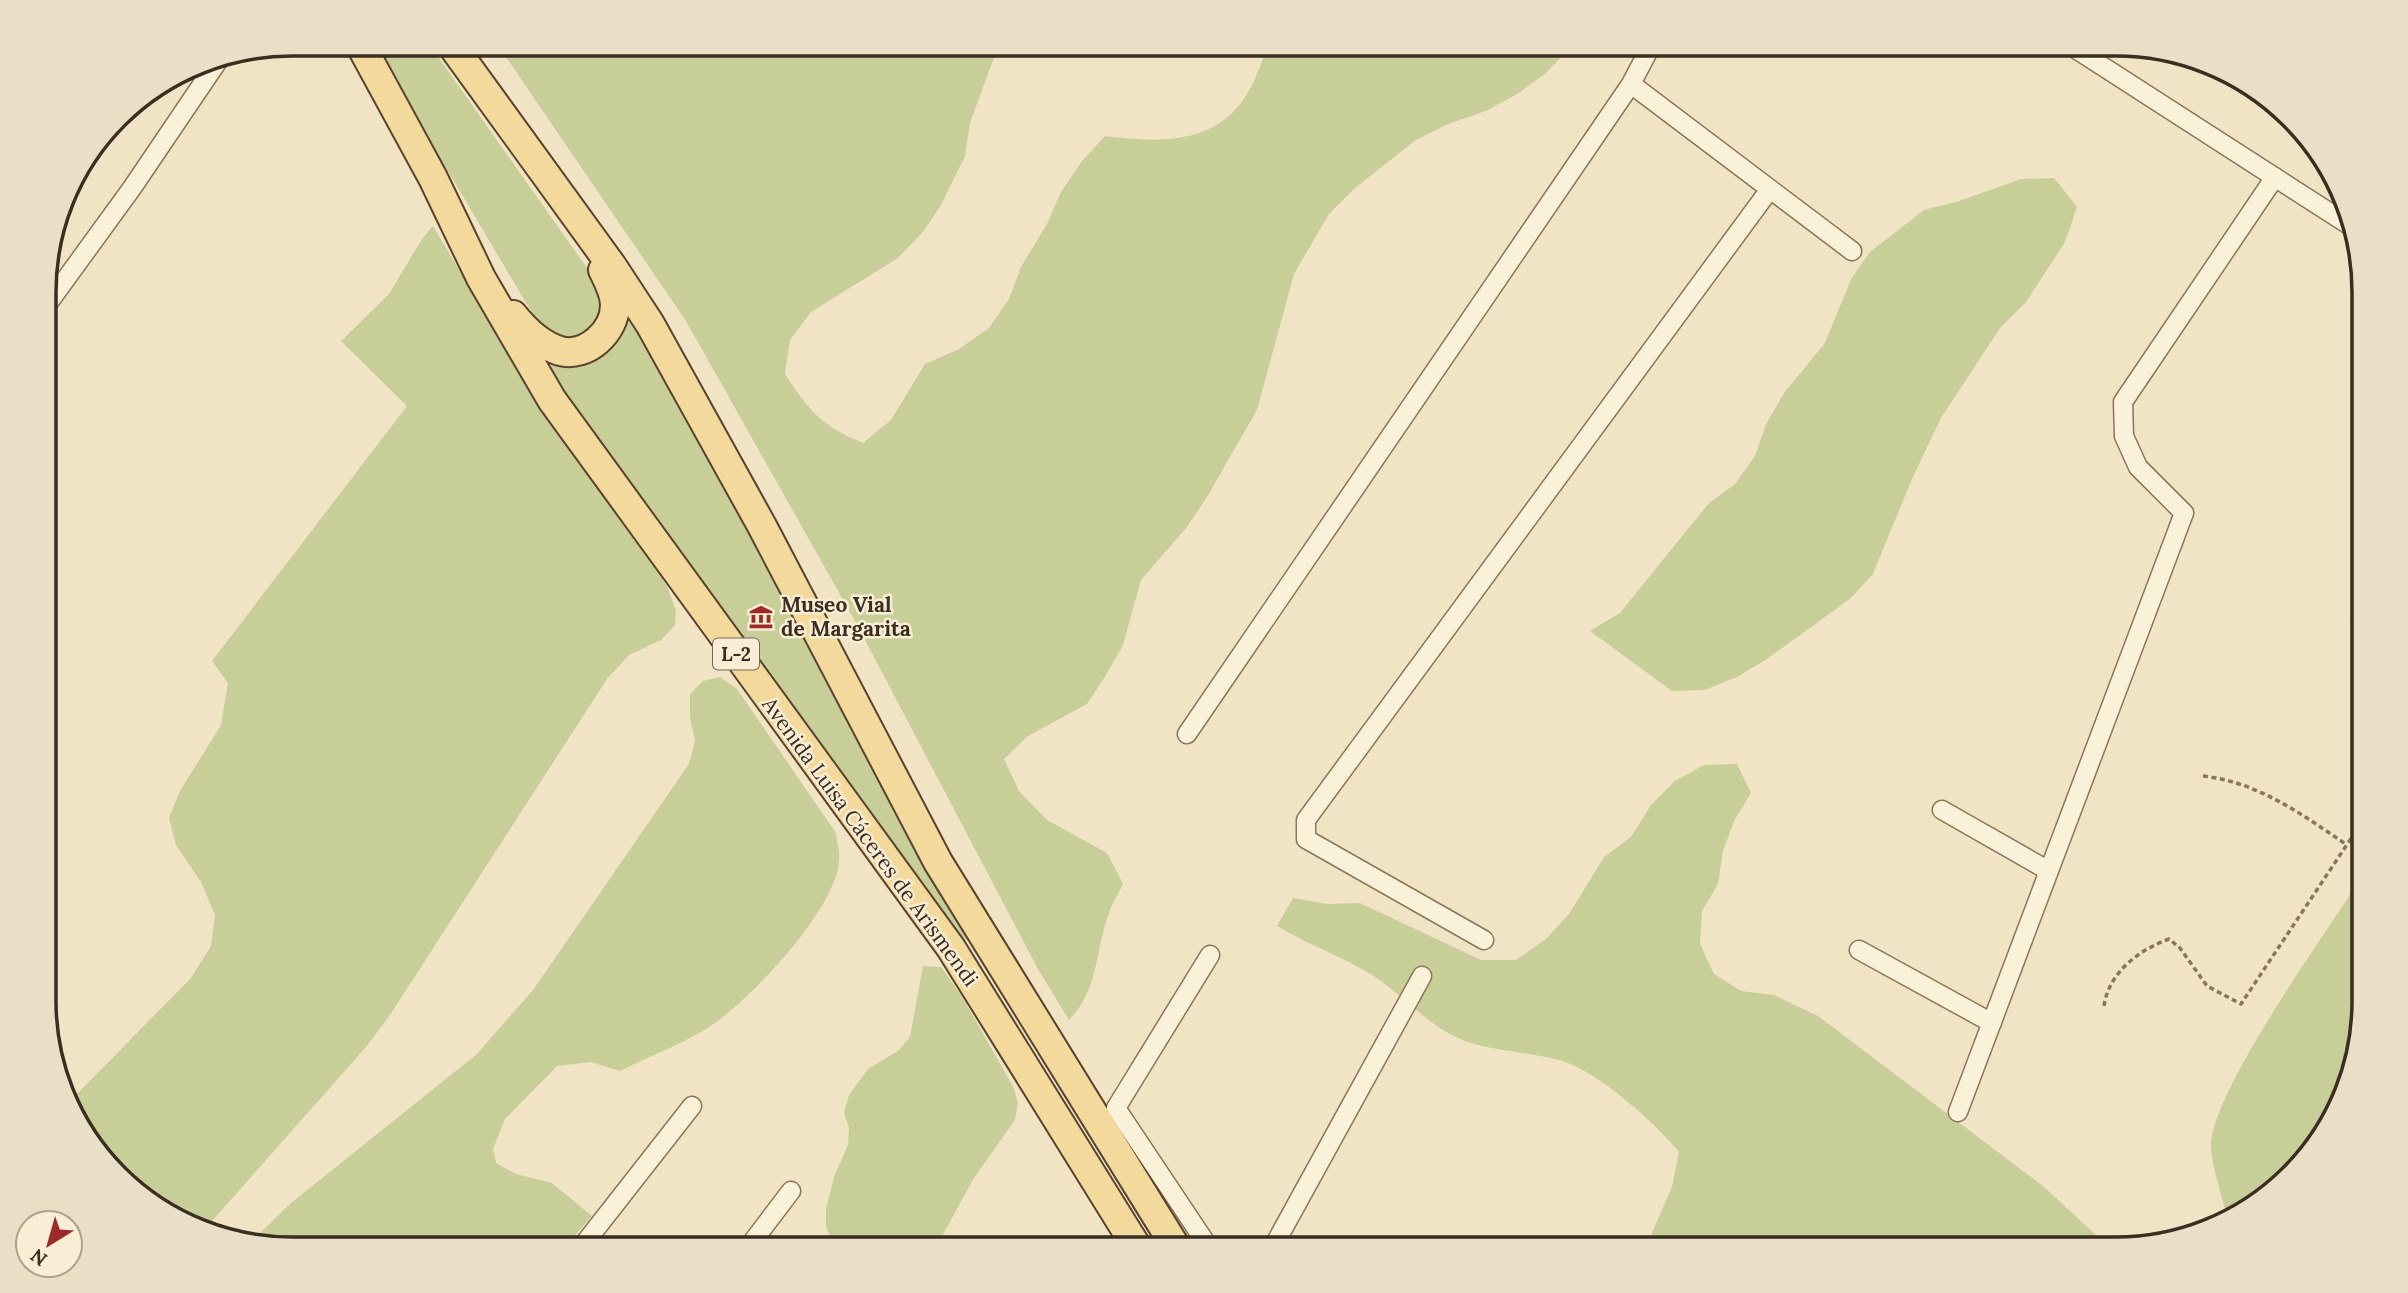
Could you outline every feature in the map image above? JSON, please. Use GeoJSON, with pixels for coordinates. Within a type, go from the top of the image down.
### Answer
{"type":"FeatureCollection","features":[{"type":"Feature","properties":{"kind":"main road"},"geometry":{"type":"LineString","coordinates":[[351,57],[384,87]]}},
{"type":"Feature","properties":{"kind":"main road","name":"Avenida Luisa Cáceres de Arismendi"},"geometry":{"type":"LineString","coordinates":[[367,57],[481,278],[560,411],[951,948],[1130,1237]]}},
{"type":"Feature","properties":{"kind":"main road","name":"Avenida Luisa Cáceres de Arismendi"},"geometry":{"type":"LineString","coordinates":[[460,57],[612,266],[693,399],[938,862],[1169,1237]]}},
{"type":"Feature","properties":{"kind":"main road"},"geometry":{"type":"LineString","coordinates":[[481,278],[526,331],[544,343],[562,351],[579,351],[595,343],[614,318],[615,302],[610,284],[572,210]]}},
{"type":"Feature","properties":{"kind":"street"},"geometry":{"type":"LineString","coordinates":[[1187,734],[1631,84],[1646,56]]}},
{"type":"Feature","properties":{"kind":"street"},"geometry":{"type":"LineString","coordinates":[[2087,56],[2340,219]]}},
{"type":"Feature","properties":{"kind":"street"},"geometry":{"type":"LineString","coordinates":[[57,291],[132,188],[211,71]]}},
{"type":"Feature","properties":{"kind":"street"},"geometry":{"type":"LineString","coordinates":[[1631,84],[1852,251]]}},
{"type":"Feature","properties":{"kind":"street"},"geometry":{"type":"LineString","coordinates":[[1958,1112],[2184,513],[2138,467],[2124,436],[2123,402],[2275,177]]}},
{"type":"Feature","properties":{"kind":"street"},"geometry":{"type":"LineString","coordinates":[[1484,940],[1307,839],[1306,820],[1770,189]]}},
{"type":"Feature","properties":{"kind":"street"},"geometry":{"type":"LineString","coordinates":[[1942,810],[2049,871]]}},
{"type":"Feature","properties":{"kind":"street"},"geometry":{"type":"LineString","coordinates":[[1859,950],[1992,1023]]}},
{"type":"Feature","properties":{"kind":"street"},"geometry":{"type":"LineString","coordinates":[[1202,1237],[1116,1108],[1210,956]]}},
{"type":"Feature","properties":{"kind":"street"},"geometry":{"type":"LineString","coordinates":[[1279,1236],[1422,976]]}},
{"type":"Feature","properties":{"kind":"street"},"geometry":{"type":"LineString","coordinates":[[590,1237],[692,1106]]}},
{"type":"Feature","properties":{"kind":"street"},"geometry":{"type":"LineString","coordinates":[[756,1237],[791,1191]]}},
{"type":"Feature","properties":{"kind":"path"},"geometry":{"type":"LineString","coordinates":[[2203,776],[2232,779],[2254,788],[2307,818],[2348,846]]}},
{"type":"Feature","properties":{"kind":"path"},"geometry":{"type":"LineString","coordinates":[[2104,1006],[2107,986],[2144,948],[2169,939],[2180,948],[2207,986],[2241,1004],[2352,839]]}},
{"type":"Feature","properties":{"kind":"green space"},"geometry":{"type":"Polygon","coordinates":[[[1264,56],[1562,56],[1546,73],[1517,94],[1486,111],[1448,124],[1416,140],[1355,188],[1329,214],[1294,274],[1257,410],[1187,527],[1141,580],[1123,645],[1106,675],[1087,704],[1028,736],[1004,759],[1019,791],[1047,820],[1107,853],[1123,884],[1104,927],[1086,996],[1069,1020],[1038,969],[855,621],[686,321],[506,57],[994,57],[970,123],[965,156],[941,205],[923,232],[898,258],[811,312],[790,340],[785,374],[794,387],[818,416],[837,430],[863,443],[891,420],[925,364],[959,349],[989,328],[1009,299],[1021,267],[1047,224],[1061,192],[1082,161],[1105,136],[1160,140],[1196,134],[1213,127],[1228,117],[1241,103],[1264,56]]]}},
{"type":"Feature","properties":{"kind":"green space"},"geometry":{"type":"Polygon","coordinates":[[[385,57],[438,57],[599,285],[605,304],[592,331],[563,341],[541,328],[436,151],[385,57]]]}},
{"type":"Feature","properties":{"kind":"green space"},"geometry":{"type":"Polygon","coordinates":[[[2054,178],[2077,207],[2065,242],[2026,302],[2000,328],[1941,418],[1912,479],[1873,574],[1851,598],[1767,659],[1737,677],[1705,690],[1672,691],[1590,631],[1620,613],[1708,504],[1735,484],[1755,456],[1766,424],[1784,393],[1825,343],[1851,279],[1870,252],[1924,210],[2021,179],[2054,178]]]}},
{"type":"Feature","properties":{"kind":"green space"},"geometry":{"type":"Polygon","coordinates":[[[433,226],[555,431],[634,535],[667,586],[676,611],[675,625],[661,640],[629,655],[607,679],[390,1015],[366,1047],[211,1222],[188,1213],[136,1178],[96,1132],[76,1095],[191,978],[211,946],[215,915],[201,882],[176,845],[169,818],[180,791],[221,725],[228,683],[212,661],[407,406],[341,341],[389,294],[422,239],[433,226]]]}},
{"type":"Feature","properties":{"kind":"green space","name":"Museo Vial de Margarita"},"geometry":{"type":"Polygon","coordinates":[[[631,319],[703,443],[969,939],[961,943],[893,842],[550,374],[551,365],[574,364],[597,353],[616,337],[631,319]]]}},
{"type":"Feature","properties":{"kind":"green space"},"geometry":{"type":"Polygon","coordinates":[[[720,677],[737,689],[836,833],[839,857],[835,880],[824,902],[791,949],[751,992],[715,1023],[681,1043],[620,1071],[591,1062],[557,1066],[505,1119],[493,1149],[496,1163],[516,1174],[552,1183],[592,1216],[574,1237],[292,1237],[259,1235],[291,1203],[477,1054],[533,990],[689,764],[695,741],[690,717],[690,694],[703,681],[720,677]]]}},
{"type":"Feature","properties":{"kind":"green space"},"geometry":{"type":"Polygon","coordinates":[[[1737,764],[1751,793],[1734,821],[1723,851],[1718,884],[1702,911],[1700,944],[1714,974],[1741,991],[1774,995],[1818,1016],[2043,1186],[2097,1236],[1651,1236],[1672,1187],[1679,1152],[1641,1113],[1609,1087],[1577,1067],[1549,1058],[1470,1043],[1446,1032],[1372,975],[1277,926],[1293,898],[1327,904],[1360,903],[1481,960],[1516,960],[1546,939],[1569,914],[1604,857],[1631,837],[1651,805],[1675,781],[1704,765],[1737,764]]]}},
{"type":"Feature","properties":{"kind":"green space"},"geometry":{"type":"Polygon","coordinates":[[[2352,893],[2350,1032],[2339,1077],[2328,1105],[2293,1157],[2272,1178],[2225,1210],[2212,1157],[2214,1126],[2245,1059],[2292,982],[2352,893]]]}},
{"type":"Feature","properties":{"kind":"green space"},"geometry":{"type":"Polygon","coordinates":[[[923,966],[941,967],[961,995],[1013,1086],[1018,1103],[1015,1120],[974,1178],[942,1237],[830,1237],[826,1227],[826,1209],[834,1177],[848,1145],[849,1128],[844,1113],[849,1095],[868,1069],[898,1051],[910,1037],[923,966]]]}},
{"type":"Feature","properties":{"kind":"place","name":"Museo Vial de Margarita"},"geometry":{"type":"Point","coordinates":[761,617]}}]}
